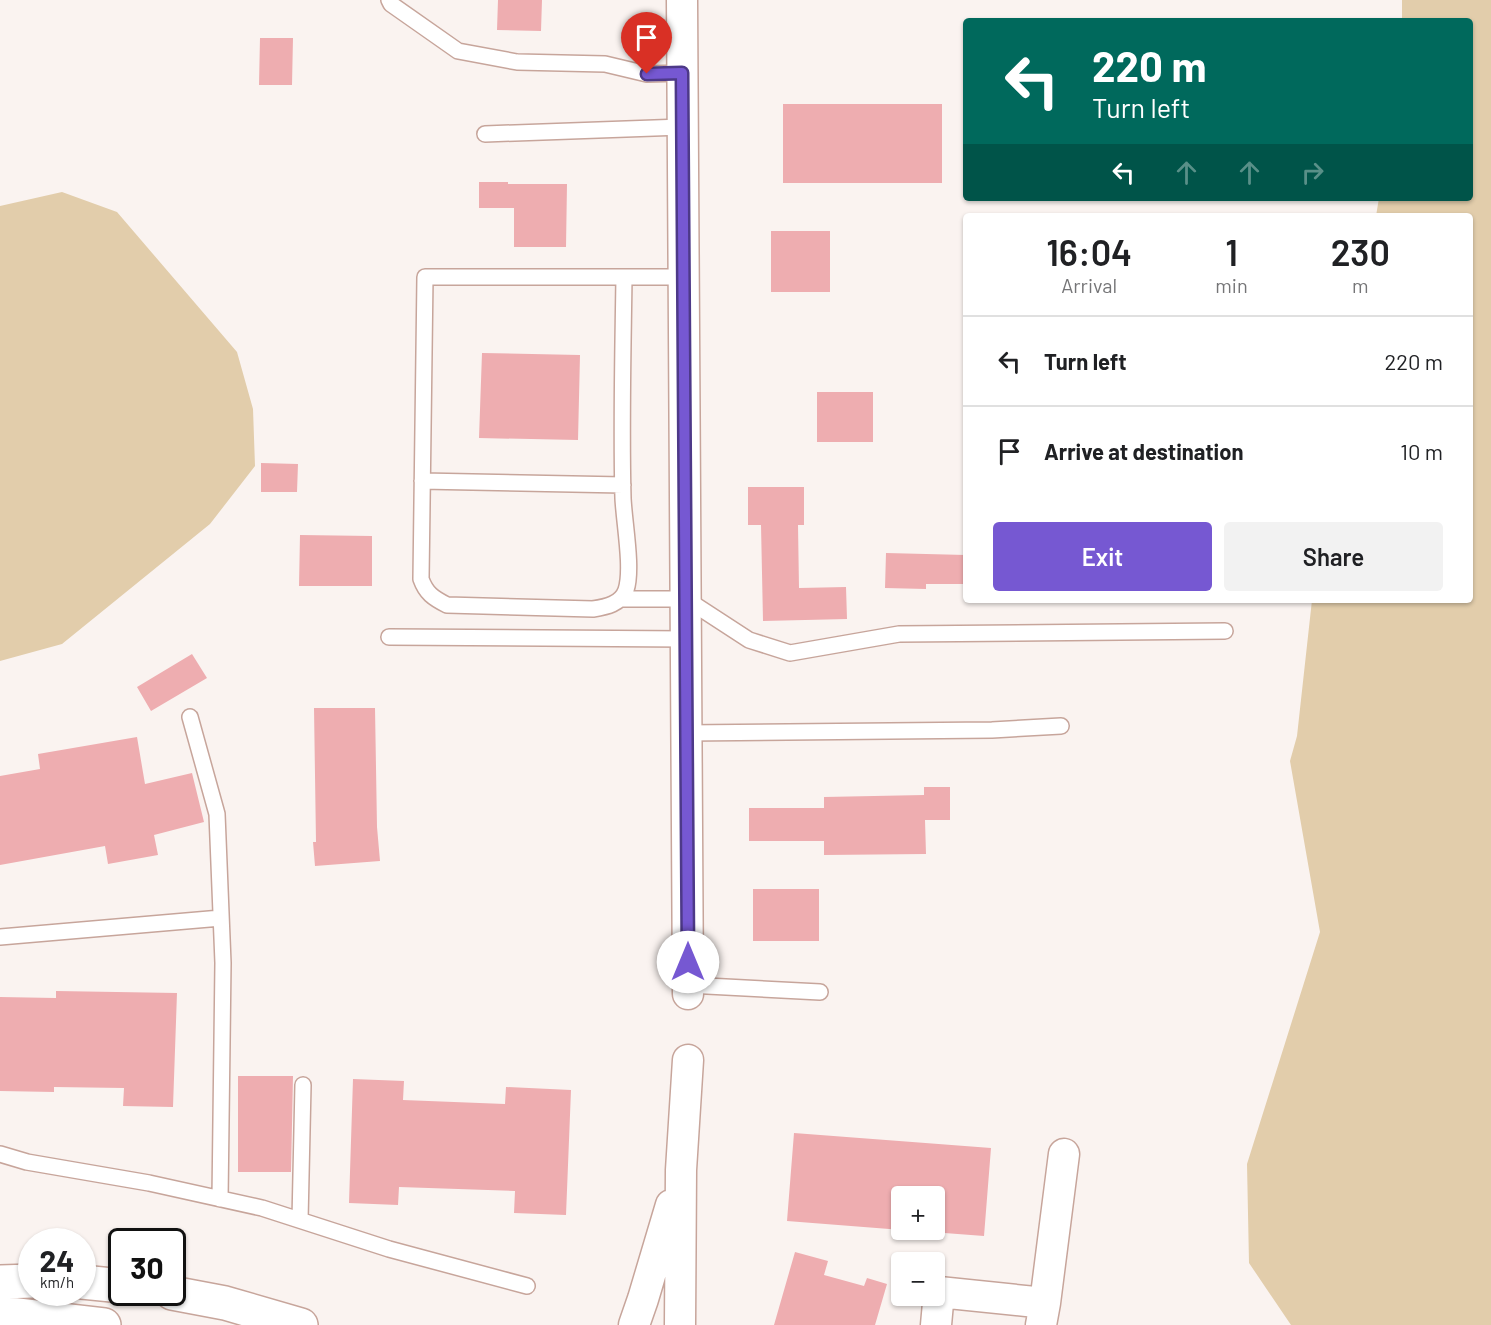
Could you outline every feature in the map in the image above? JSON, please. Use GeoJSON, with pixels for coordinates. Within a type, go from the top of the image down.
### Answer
{"type":"FeatureCollection","features":[{"type":"Feature","properties":{"kind":"street"},"geometry":{"type":"LineString","coordinates":[[687,0],[682,73],[682,127],[688,989]]}},
{"type":"Feature","properties":{"kind":"street"},"geometry":{"type":"LineString","coordinates":[[680,1325],[681,1170],[688,1060]]}},
{"type":"Feature","properties":{"kind":"street"},"geometry":{"type":"LineString","coordinates":[[936,1325],[939,1292],[1043,1314],[1064,1155]]}},
{"type":"Feature","properties":{"kind":"street"},"geometry":{"type":"LineString","coordinates":[[634,1325],[644,1299],[681,1170]]}},
{"type":"Feature","properties":{"kind":"street"},"geometry":{"type":"LineString","coordinates":[[0,1282],[18,1281]]}},
{"type":"Feature","properties":{"kind":"street"},"geometry":{"type":"LineString","coordinates":[[186,1296],[225,1303],[301,1325]]}},
{"type":"Feature","properties":{"kind":"street"},"geometry":{"type":"LineString","coordinates":[[0,1313],[104,1325]]}},
{"type":"Feature","properties":{"kind":"lane"},"geometry":{"type":"LineString","coordinates":[[390,0],[392,4],[459,51],[517,62],[605,64],[647,74],[682,73]]}},
{"type":"Feature","properties":{"kind":"lane"},"geometry":{"type":"LineString","coordinates":[[485,134],[682,127]]}},
{"type":"Feature","properties":{"kind":"lane"},"geometry":{"type":"LineString","coordinates":[[684,277],[425,278],[421,579],[424,590],[434,599],[447,605],[592,609],[609,606],[622,599],[686,600],[749,640],[790,653],[899,634],[1225,631]]}},
{"type":"Feature","properties":{"kind":"lane"},"geometry":{"type":"LineString","coordinates":[[622,599],[627,589],[623,485],[624,278]]}},
{"type":"Feature","properties":{"kind":"lane"},"geometry":{"type":"LineString","coordinates":[[422,481],[623,485]]}},
{"type":"Feature","properties":{"kind":"lane"},"geometry":{"type":"LineString","coordinates":[[389,637],[686,639]]}},
{"type":"Feature","properties":{"kind":"lane"},"geometry":{"type":"LineString","coordinates":[[190,717],[217,814],[223,963],[220,1198]]}},
{"type":"Feature","properties":{"kind":"lane"},"geometry":{"type":"LineString","coordinates":[[686,733],[992,730],[1061,726]]}},
{"type":"Feature","properties":{"kind":"lane"},"geometry":{"type":"LineString","coordinates":[[0,937],[221,918]]}},
{"type":"Feature","properties":{"kind":"lane"},"geometry":{"type":"LineString","coordinates":[[688,989],[820,992]]}},
{"type":"Feature","properties":{"kind":"lane"},"geometry":{"type":"LineString","coordinates":[[300,1220],[303,1085]]}},
{"type":"Feature","properties":{"kind":"lane"},"geometry":{"type":"LineString","coordinates":[[0,1154],[27,1162],[220,1198],[300,1220],[389,1249],[527,1286]]}},
{"type":"Feature","properties":{"kind":"shaded area"},"geometry":{"type":"Polygon","coordinates":[[[1402,0],[1491,0],[1491,1325],[1291,1325],[1249,1263],[1247,1164],[1320,932],[1290,761],[1297,736],[1312,603],[1473,603],[1473,213],[1376,213],[1378,201],[1473,201],[1473,18],[1402,18],[1402,0]]]}},
{"type":"Feature","properties":{"kind":"shaded area"},"geometry":{"type":"Polygon","coordinates":[[[62,192],[117,212],[237,352],[253,409],[255,466],[210,524],[62,644],[0,661],[0,206],[62,192]]]}},
{"type":"Feature","properties":{"kind":"building"},"geometry":{"type":"Polygon","coordinates":[[[498,0],[542,0],[541,31],[497,30],[498,0]]]}},
{"type":"Feature","properties":{"kind":"building"},"geometry":{"type":"Polygon","coordinates":[[[260,38],[293,38],[292,85],[259,85],[260,38]]]}},
{"type":"Feature","properties":{"kind":"building"},"geometry":{"type":"Polygon","coordinates":[[[783,104],[942,104],[942,183],[783,183],[783,104]]]}},
{"type":"Feature","properties":{"kind":"building"},"geometry":{"type":"Polygon","coordinates":[[[479,182],[567,184],[566,247],[514,247],[514,208],[479,208],[479,182]]]}},
{"type":"Feature","properties":{"kind":"building"},"geometry":{"type":"Polygon","coordinates":[[[771,231],[830,231],[830,292],[771,292],[771,231]]]}},
{"type":"Feature","properties":{"kind":"building"},"geometry":{"type":"Polygon","coordinates":[[[482,353],[580,355],[578,440],[479,438],[482,353]]]}},
{"type":"Feature","properties":{"kind":"building"},"geometry":{"type":"Polygon","coordinates":[[[817,392],[873,392],[873,442],[817,442],[817,392]]]}},
{"type":"Feature","properties":{"kind":"building"},"geometry":{"type":"Polygon","coordinates":[[[261,463],[298,464],[297,492],[261,492],[261,463]]]}},
{"type":"Feature","properties":{"kind":"building"},"geometry":{"type":"Polygon","coordinates":[[[748,487],[804,487],[804,525],[798,525],[799,588],[846,587],[847,619],[763,621],[761,525],[748,525],[748,487]]]}},
{"type":"Feature","properties":{"kind":"building"},"geometry":{"type":"Polygon","coordinates":[[[300,535],[372,536],[372,586],[299,586],[300,535]]]}},
{"type":"Feature","properties":{"kind":"building"},"geometry":{"type":"Polygon","coordinates":[[[886,553],[963,555],[963,584],[926,584],[926,589],[885,588],[886,553]]]}},
{"type":"Feature","properties":{"kind":"building"},"geometry":{"type":"Polygon","coordinates":[[[192,654],[207,678],[151,711],[137,687],[192,654]]]}},
{"type":"Feature","properties":{"kind":"building"},"geometry":{"type":"Polygon","coordinates":[[[314,708],[375,708],[377,827],[380,861],[315,866],[313,842],[316,842],[314,708]]]}},
{"type":"Feature","properties":{"kind":"building"},"geometry":{"type":"Polygon","coordinates":[[[137,737],[145,784],[192,773],[204,822],[154,835],[158,855],[108,864],[105,846],[0,865],[0,776],[40,769],[38,754],[137,737]]]}},
{"type":"Feature","properties":{"kind":"building"},"geometry":{"type":"Polygon","coordinates":[[[924,787],[950,787],[950,820],[925,820],[926,854],[824,855],[824,841],[749,841],[749,808],[824,808],[824,797],[924,795],[924,787]]]}},
{"type":"Feature","properties":{"kind":"building"},"geometry":{"type":"Polygon","coordinates":[[[753,889],[819,889],[819,941],[753,941],[753,889]]]}},
{"type":"Feature","properties":{"kind":"building"},"geometry":{"type":"Polygon","coordinates":[[[56,991],[177,993],[173,1107],[123,1106],[124,1088],[54,1087],[54,1092],[0,1091],[0,997],[56,998],[56,991]]]}},
{"type":"Feature","properties":{"kind":"building"},"geometry":{"type":"Polygon","coordinates":[[[238,1076],[293,1076],[291,1172],[238,1172],[238,1076]]]}},
{"type":"Feature","properties":{"kind":"building"},"geometry":{"type":"Polygon","coordinates":[[[353,1079],[404,1081],[403,1100],[505,1104],[506,1087],[571,1090],[566,1215],[514,1213],[515,1191],[399,1187],[398,1205],[349,1203],[353,1079]]]}},
{"type":"Feature","properties":{"kind":"building"},"geometry":{"type":"Polygon","coordinates":[[[794,1133],[991,1148],[984,1236],[945,1233],[945,1186],[891,1186],[891,1229],[787,1221],[794,1133]]]}},
{"type":"Feature","properties":{"kind":"building"},"geometry":{"type":"Polygon","coordinates":[[[795,1252],[828,1261],[824,1275],[864,1286],[867,1278],[887,1284],[875,1325],[774,1325],[795,1252]]]}},
{"type":"Feature","properties":{"kind":"route"},"geometry":{"type":"LineString","coordinates":[[647,74],[682,73],[688,962]]}}]}
